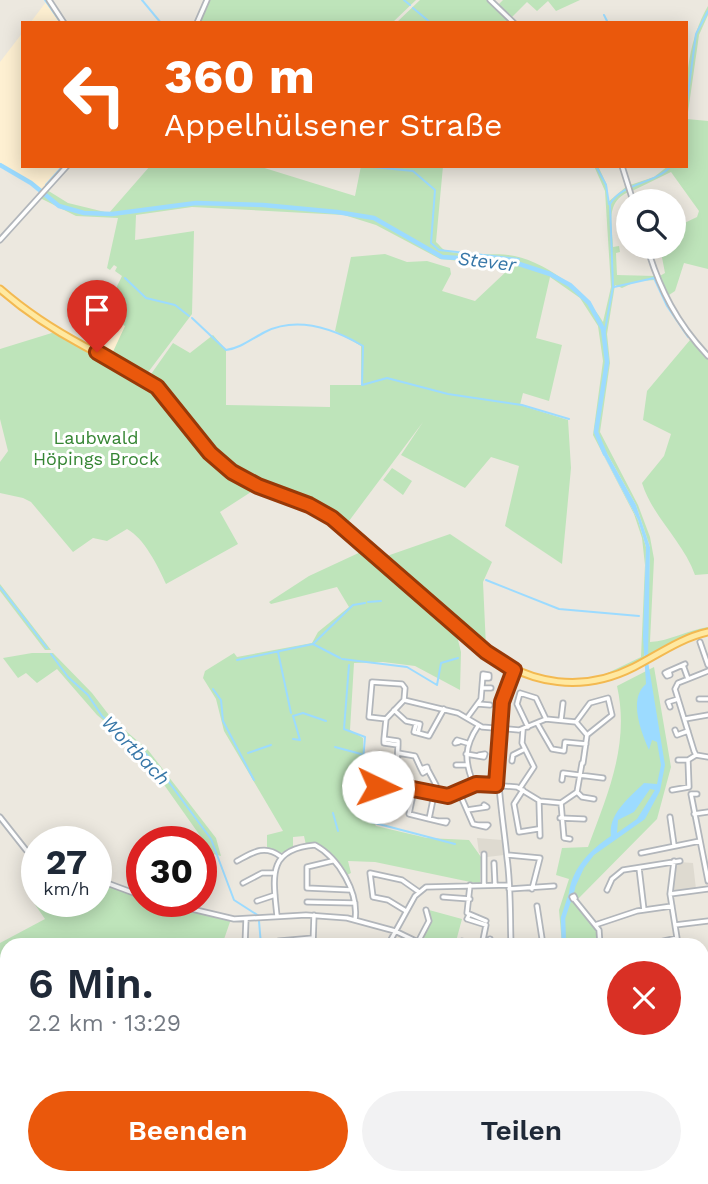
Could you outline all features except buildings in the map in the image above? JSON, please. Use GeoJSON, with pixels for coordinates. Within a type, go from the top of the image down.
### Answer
{"type":"FeatureCollection","features":[{"type":"Feature","properties":{"kind":"main road"},"geometry":{"type":"LineString","coordinates":[[0,289],[50,326],[150,381],[172,402],[210,453],[243,480],[309,505],[332,518],[486,652],[514,670],[549,682],[577,683],[609,678],[686,639],[708,632]]}},
{"type":"Feature","properties":{"kind":"street"},"geometry":{"type":"LineString","coordinates":[[49,0],[63,21]]}},
{"type":"Feature","properties":{"kind":"street"},"geometry":{"type":"LineString","coordinates":[[198,21],[207,0]]}},
{"type":"Feature","properties":{"kind":"street"},"geometry":{"type":"LineString","coordinates":[[490,0],[512,21]]}},
{"type":"Feature","properties":{"kind":"street"},"geometry":{"type":"LineString","coordinates":[[0,240],[65,168]]}},
{"type":"Feature","properties":{"kind":"street"},"geometry":{"type":"LineString","coordinates":[[623,168],[629,189]]}},
{"type":"Feature","properties":{"kind":"street"},"geometry":{"type":"LineString","coordinates":[[651,259],[665,299],[690,338],[708,356]]}},
{"type":"Feature","properties":{"kind":"street"},"geometry":{"type":"LineString","coordinates":[[700,642],[708,664]]}},
{"type":"Feature","properties":{"kind":"street"},"geometry":{"type":"LineString","coordinates":[[669,671],[684,665],[688,679]]}},
{"type":"Feature","properties":{"kind":"street"},"geometry":{"type":"LineString","coordinates":[[511,938],[507,855],[496,785],[503,698],[514,670]]}},
{"type":"Feature","properties":{"kind":"street"},"geometry":{"type":"LineString","coordinates":[[696,755],[678,699],[676,684],[708,671]]}},
{"type":"Feature","properties":{"kind":"street"},"geometry":{"type":"LineString","coordinates":[[467,718],[478,704],[483,678]]}},
{"type":"Feature","properties":{"kind":"street"},"geometry":{"type":"LineString","coordinates":[[386,719],[369,717],[372,682],[402,684],[405,688],[404,700],[386,719],[384,743],[398,745],[397,764],[405,783],[414,790],[448,796],[474,785],[496,785],[522,789],[538,801],[561,803],[577,792],[587,735],[612,715],[608,698],[590,703],[576,722]]}},
{"type":"Feature","properties":{"kind":"street"},"geometry":{"type":"LineString","coordinates":[[482,688],[491,688]]}},
{"type":"Feature","properties":{"kind":"street"},"geometry":{"type":"LineString","coordinates":[[528,727],[517,704],[520,693],[536,698],[546,719]]}},
{"type":"Feature","properties":{"kind":"street"},"geometry":{"type":"LineString","coordinates":[[670,707],[668,702],[678,699]]}},
{"type":"Feature","properties":{"kind":"street"},"geometry":{"type":"LineString","coordinates":[[699,699],[708,699]]}},
{"type":"Feature","properties":{"kind":"street"},"geometry":{"type":"LineString","coordinates":[[404,700],[444,709],[467,718],[478,726],[523,730],[546,719],[561,720],[576,722],[587,735]]}},
{"type":"Feature","properties":{"kind":"street"},"geometry":{"type":"LineString","coordinates":[[561,720],[563,703]]}},
{"type":"Feature","properties":{"kind":"street"},"geometry":{"type":"LineString","coordinates":[[478,704],[490,705]]}},
{"type":"Feature","properties":{"kind":"street"},"geometry":{"type":"LineString","coordinates":[[394,710],[406,721],[420,724],[418,733],[429,736],[444,709]]}},
{"type":"Feature","properties":{"kind":"street"},"geometry":{"type":"LineString","coordinates":[[685,719],[708,715]]}},
{"type":"Feature","properties":{"kind":"street"},"geometry":{"type":"LineString","coordinates":[[537,723],[550,748],[564,751],[565,742],[586,744]]}},
{"type":"Feature","properties":{"kind":"street"},"geometry":{"type":"LineString","coordinates":[[474,785],[466,765],[466,754],[467,743],[478,726]]}},
{"type":"Feature","properties":{"kind":"street"},"geometry":{"type":"LineString","coordinates":[[523,730],[525,749],[534,767],[514,804],[519,832],[538,829]]}},
{"type":"Feature","properties":{"kind":"street"},"geometry":{"type":"LineString","coordinates":[[676,730],[677,735],[688,731]]}},
{"type":"Feature","properties":{"kind":"street"},"geometry":{"type":"LineString","coordinates":[[459,743],[467,743]]}},
{"type":"Feature","properties":{"kind":"street"},"geometry":{"type":"LineString","coordinates":[[512,761],[513,755],[525,749]]}},
{"type":"Feature","properties":{"kind":"street"},"geometry":{"type":"LineString","coordinates":[[398,753],[415,756],[423,773],[428,770],[436,785],[429,819]]}},
{"type":"Feature","properties":{"kind":"street"},"geometry":{"type":"LineString","coordinates":[[466,754],[479,755]]}},
{"type":"Feature","properties":{"kind":"street"},"geometry":{"type":"LineString","coordinates":[[678,760],[688,760],[696,755],[708,757]]}},
{"type":"Feature","properties":{"kind":"street"},"geometry":{"type":"LineString","coordinates":[[672,790],[689,787],[688,760]]}},
{"type":"Feature","properties":{"kind":"street"},"geometry":{"type":"LineString","coordinates":[[382,763],[397,764]]}},
{"type":"Feature","properties":{"kind":"street"},"geometry":{"type":"LineString","coordinates":[[456,765],[466,765]]}},
{"type":"Feature","properties":{"kind":"street"},"geometry":{"type":"LineString","coordinates":[[566,773],[603,778]]}},
{"type":"Feature","properties":{"kind":"street"},"geometry":{"type":"LineString","coordinates":[[379,787],[393,788],[405,783]]}},
{"type":"Feature","properties":{"kind":"street"},"geometry":{"type":"LineString","coordinates":[[389,807],[393,788]]}},
{"type":"Feature","properties":{"kind":"street"},"geometry":{"type":"LineString","coordinates":[[414,790],[409,814],[439,821]]}},
{"type":"Feature","properties":{"kind":"street"},"geometry":{"type":"LineString","coordinates":[[459,792],[473,824],[478,825]]}},
{"type":"Feature","properties":{"kind":"street"},"geometry":{"type":"LineString","coordinates":[[577,792],[582,797],[594,799]]}},
{"type":"Feature","properties":{"kind":"street"},"geometry":{"type":"LineString","coordinates":[[697,794],[691,794],[700,841],[706,856],[708,881]]}},
{"type":"Feature","properties":{"kind":"street"},"geometry":{"type":"LineString","coordinates":[[538,801],[540,836]]}},
{"type":"Feature","properties":{"kind":"street"},"geometry":{"type":"LineString","coordinates":[[561,803],[563,835]]}},
{"type":"Feature","properties":{"kind":"street"},"geometry":{"type":"LineString","coordinates":[[467,810],[484,805]]}},
{"type":"Feature","properties":{"kind":"street"},"geometry":{"type":"LineString","coordinates":[[694,814],[708,812]]}},
{"type":"Feature","properties":{"kind":"street"},"geometry":{"type":"LineString","coordinates":[[0,817],[21,844]]}},
{"type":"Feature","properties":{"kind":"street"},"geometry":{"type":"LineString","coordinates":[[670,817],[674,845]]}},
{"type":"Feature","properties":{"kind":"street"},"geometry":{"type":"LineString","coordinates":[[560,818],[584,819]]}},
{"type":"Feature","properties":{"kind":"street"},"geometry":{"type":"LineString","coordinates":[[641,853],[700,841]]}},
{"type":"Feature","properties":{"kind":"street"},"geometry":{"type":"LineString","coordinates":[[280,856],[315,845],[346,876],[355,903],[355,920]]}},
{"type":"Feature","properties":{"kind":"street"},"geometry":{"type":"LineString","coordinates":[[237,861],[258,850],[272,850],[280,856]]}},
{"type":"Feature","properties":{"kind":"street"},"geometry":{"type":"LineString","coordinates":[[484,854],[484,885]]}},
{"type":"Feature","properties":{"kind":"street"},"geometry":{"type":"LineString","coordinates":[[507,855],[540,859],[532,889]]}},
{"type":"Feature","properties":{"kind":"street"},"geometry":{"type":"LineString","coordinates":[[278,916],[275,873],[280,856]]}},
{"type":"Feature","properties":{"kind":"street"},"geometry":{"type":"LineString","coordinates":[[332,860],[307,867],[307,888],[351,890]]}},
{"type":"Feature","properties":{"kind":"street"},"geometry":{"type":"LineString","coordinates":[[607,890],[617,873],[680,861]]}},
{"type":"Feature","properties":{"kind":"street"},"geometry":{"type":"LineString","coordinates":[[674,862],[670,894],[677,938]]}},
{"type":"Feature","properties":{"kind":"street"},"geometry":{"type":"LineString","coordinates":[[494,863],[495,885]]}},
{"type":"Feature","properties":{"kind":"street"},"geometry":{"type":"LineString","coordinates":[[639,868],[644,910]]}},
{"type":"Feature","properties":{"kind":"street"},"geometry":{"type":"LineString","coordinates":[[243,883],[262,873],[275,873]]}},
{"type":"Feature","properties":{"kind":"street"},"geometry":{"type":"LineString","coordinates":[[406,911],[388,900],[373,897],[370,873],[402,880],[419,892]]}},
{"type":"Feature","properties":{"kind":"street"},"geometry":{"type":"LineString","coordinates":[[392,938],[419,892],[433,884],[495,885],[532,889],[554,886]]}},
{"type":"Feature","properties":{"kind":"street"},"geometry":{"type":"LineString","coordinates":[[470,885],[467,919],[486,925],[483,938]]}},
{"type":"Feature","properties":{"kind":"street"},"geometry":{"type":"LineString","coordinates":[[670,894],[708,889]]}},
{"type":"Feature","properties":{"kind":"street"},"geometry":{"type":"LineString","coordinates":[[257,901],[275,895]]}},
{"type":"Feature","properties":{"kind":"street"},"geometry":{"type":"LineString","coordinates":[[443,897],[470,899]]}},
{"type":"Feature","properties":{"kind":"street"},"geometry":{"type":"LineString","coordinates":[[572,897],[595,925],[598,938]]}},
{"type":"Feature","properties":{"kind":"street"},"geometry":{"type":"LineString","coordinates":[[307,902],[355,903]]}},
{"type":"Feature","properties":{"kind":"street"},"geometry":{"type":"LineString","coordinates":[[537,906],[542,938]]}},
{"type":"Feature","properties":{"kind":"street"},"geometry":{"type":"LineString","coordinates":[[595,925],[644,910],[672,906]]}},
{"type":"Feature","properties":{"kind":"street"},"geometry":{"type":"LineString","coordinates":[[420,938],[429,921],[426,910]]}},
{"type":"Feature","properties":{"kind":"street"},"geometry":{"type":"LineString","coordinates":[[217,913],[246,919],[314,915],[355,920],[410,938]]}},
{"type":"Feature","properties":{"kind":"street"},"geometry":{"type":"LineString","coordinates":[[284,938],[313,938],[314,915]]}},
{"type":"Feature","properties":{"kind":"street"},"geometry":{"type":"LineString","coordinates":[[469,915],[486,921]]}},
{"type":"Feature","properties":{"kind":"street"},"geometry":{"type":"LineString","coordinates":[[246,919],[246,938]]}},
{"type":"Feature","properties":{"kind":"street"},"geometry":{"type":"LineString","coordinates":[[675,925],[708,921]]}},
{"type":"Feature","properties":{"kind":"shaded area"},"geometry":{"type":"Polygon","coordinates":[[[46,2],[59,21],[32,21],[46,2]]]}},
{"type":"Feature","properties":{"kind":"shaded area"},"geometry":{"type":"Polygon","coordinates":[[[21,35],[21,168],[59,168],[45,184],[47,186],[44,190],[0,164],[0,62],[21,35]]]}},
{"type":"Feature","properties":{"kind":"shaded area"},"geometry":{"type":"Polygon","coordinates":[[[103,315],[126,326],[111,356],[88,343],[103,315]]]}},
{"type":"Feature","properties":{"kind":"shaded area"},"geometry":{"type":"Polygon","coordinates":[[[477,838],[502,840],[504,855],[487,857],[486,854],[479,853],[477,838]]]}},
{"type":"Feature","properties":{"kind":"shaded area"},"geometry":{"type":"Polygon","coordinates":[[[679,862],[693,863],[696,889],[671,890],[674,867],[679,862]]]}},
{"type":"Feature","properties":{"kind":"green space"},"geometry":{"type":"Polygon","coordinates":[[[208,0],[416,0],[394,21],[199,21],[208,0]]]}},
{"type":"Feature","properties":{"kind":"green space"},"geometry":{"type":"Polygon","coordinates":[[[420,0],[488,0],[510,21],[398,21],[420,0]]]}},
{"type":"Feature","properties":{"kind":"green space"},"geometry":{"type":"Polygon","coordinates":[[[503,0],[580,0],[556,11],[548,1],[537,11],[527,2],[511,18],[498,5],[503,0]]]}},
{"type":"Feature","properties":{"kind":"green space"},"geometry":{"type":"Polygon","coordinates":[[[708,6],[708,15],[699,35],[688,112],[688,71],[693,44],[708,6]]]}},
{"type":"Feature","properties":{"kind":"green space"},"geometry":{"type":"Polygon","coordinates":[[[688,119],[708,121],[708,269],[684,263],[675,291],[666,297],[658,277],[665,273],[662,259],[686,259],[686,222],[697,217],[699,211],[686,189],[671,172],[636,189],[631,189],[630,185],[654,177],[665,168],[688,168],[688,119]]]}},
{"type":"Feature","properties":{"kind":"green space"},"geometry":{"type":"Polygon","coordinates":[[[148,168],[264,168],[355,196],[361,168],[443,168],[436,242],[441,247],[456,253],[508,255],[535,263],[575,289],[603,322],[611,287],[605,191],[595,168],[599,168],[607,185],[608,202],[616,195],[611,223],[613,247],[616,246],[617,275],[655,276],[656,280],[637,281],[622,288],[615,285],[607,334],[610,363],[600,432],[638,505],[650,537],[654,559],[650,642],[701,628],[708,627],[708,630],[681,638],[647,656],[650,547],[636,505],[604,448],[601,450],[638,520],[646,547],[644,659],[593,680],[641,657],[645,565],[642,538],[634,514],[593,435],[603,361],[598,326],[580,298],[550,277],[536,338],[562,345],[549,401],[523,393],[520,405],[568,420],[571,468],[562,564],[505,526],[519,466],[491,457],[465,488],[401,455],[423,422],[346,525],[318,507],[240,476],[220,458],[171,398],[149,377],[173,343],[190,353],[213,335],[226,350],[226,405],[330,407],[330,385],[361,385],[361,346],[335,331],[351,257],[385,254],[407,262],[427,261],[450,268],[451,274],[442,291],[475,301],[512,266],[440,259],[376,225],[344,215],[192,207],[136,215],[135,240],[194,231],[192,314],[146,375],[111,356],[125,326],[103,315],[122,276],[115,271],[117,267],[114,265],[110,270],[107,268],[118,218],[76,216],[40,198],[47,190],[68,203],[109,213],[148,168]]]}},
{"type":"Feature","properties":{"kind":"green space","name":"Laubwald Höpings Brock"},"geometry":{"type":"Polygon","coordinates":[[[55,332],[145,380],[166,398],[208,455],[230,473],[257,488],[220,512],[238,544],[166,584],[145,546],[127,529],[107,541],[93,538],[73,552],[31,502],[0,493],[0,462],[8,451],[0,419],[0,349],[55,332]]]}},
{"type":"Feature","properties":{"kind":"green space"},"geometry":{"type":"Polygon","coordinates":[[[690,340],[708,359],[708,574],[695,575],[683,551],[653,507],[642,483],[664,456],[671,434],[643,420],[647,391],[690,340]]]}},
{"type":"Feature","properties":{"kind":"green space"},"geometry":{"type":"Polygon","coordinates":[[[392,468],[412,481],[403,495],[383,480],[392,468]]]}},
{"type":"Feature","properties":{"kind":"green space"},"geometry":{"type":"Polygon","coordinates":[[[450,534],[492,562],[483,582],[486,647],[379,556],[384,557],[450,534]]]}},
{"type":"Feature","properties":{"kind":"green space"},"geometry":{"type":"Polygon","coordinates":[[[365,550],[463,634],[458,640],[461,652],[460,690],[415,666],[383,662],[354,663],[350,730],[363,738],[363,807],[376,826],[427,838],[469,840],[481,857],[480,884],[375,862],[348,861],[351,873],[347,875],[321,846],[306,845],[304,836],[293,837],[293,847],[279,854],[267,848],[267,835],[283,831],[224,731],[216,699],[203,678],[205,671],[234,653],[237,657],[312,643],[318,632],[349,607],[337,587],[271,604],[269,602],[309,576],[365,550]]]}},
{"type":"Feature","properties":{"kind":"green space"},"geometry":{"type":"Polygon","coordinates":[[[0,584],[51,650],[45,650],[0,591],[0,584]]]}},
{"type":"Feature","properties":{"kind":"green space"},"geometry":{"type":"Polygon","coordinates":[[[53,653],[92,693],[112,719],[148,750],[207,826],[193,826],[143,755],[97,715],[57,669],[37,683],[26,673],[18,678],[3,658],[53,653]]]}},
{"type":"Feature","properties":{"kind":"green space"},"geometry":{"type":"Polygon","coordinates":[[[654,667],[671,767],[657,819],[576,901],[598,931],[598,938],[561,938],[559,910],[569,879],[556,875],[562,848],[588,847],[603,807],[619,748],[621,728],[617,686],[654,667]]]}},
{"type":"Feature","properties":{"kind":"green space"},"geometry":{"type":"Polygon","coordinates":[[[112,887],[126,892],[126,917],[217,916],[231,919],[224,938],[9,938],[45,919],[44,917],[112,917],[112,887]]]}},
{"type":"Feature","properties":{"kind":"green space"},"geometry":{"type":"Polygon","coordinates":[[[429,910],[462,919],[457,938],[422,938],[430,921],[429,910]]]}},
{"type":"Feature","properties":{"kind":"water"},"geometry":{"type":"Polygon","coordinates":[[[604,448],[636,505],[650,547],[648,661],[665,765],[660,791],[645,819],[594,855],[584,868],[572,894],[569,893],[571,884],[578,867],[596,847],[611,836],[616,814],[626,801],[644,783],[657,784],[661,765],[657,742],[652,740],[649,750],[646,743],[637,707],[641,690],[646,684],[643,637],[646,547],[638,520],[601,450],[604,448]],[[650,789],[634,812],[618,820],[617,833],[637,819],[655,790],[650,789]]]}},
{"type":"Feature","properties":{"kind":"waterway"},"geometry":{"type":"LineString","coordinates":[[45,0],[60,21]]}},
{"type":"Feature","properties":{"kind":"waterway"},"geometry":{"type":"LineString","coordinates":[[142,0],[159,21]]}},
{"type":"Feature","properties":{"kind":"waterway"},"geometry":{"type":"LineString","coordinates":[[404,0],[410,5]]}},
{"type":"Feature","properties":{"kind":"waterway"},"geometry":{"type":"LineString","coordinates":[[413,8],[429,21]]}},
{"type":"Feature","properties":{"kind":"waterway"},"geometry":{"type":"LineString","coordinates":[[688,93],[696,34],[708,11]]}},
{"type":"Feature","properties":{"kind":"waterway"},"geometry":{"type":"LineString","coordinates":[[604,15],[607,21]]}},
{"type":"Feature","properties":{"kind":"waterway","name":"Stever"},"geometry":{"type":"LineString","coordinates":[[0,165],[31,183],[59,206],[84,213],[112,214],[196,203],[263,205],[337,212],[374,218],[442,257],[510,261],[550,274],[570,285],[589,303],[603,329],[607,362],[596,432],[605,454]]}},
{"type":"Feature","properties":{"kind":"waterway"},"geometry":{"type":"LineString","coordinates":[[46,185],[61,168]]}},
{"type":"Feature","properties":{"kind":"waterway"},"geometry":{"type":"LineString","coordinates":[[383,168],[413,171],[435,190],[431,243],[439,250],[519,259]]}},
{"type":"Feature","properties":{"kind":"waterway"},"geometry":{"type":"LineString","coordinates":[[597,168],[606,185],[609,204]]}},
{"type":"Feature","properties":{"kind":"waterway"},"geometry":{"type":"LineString","coordinates":[[604,335],[613,287],[610,204],[623,191],[656,177],[669,168]]}},
{"type":"Feature","properties":{"kind":"waterway"},"geometry":{"type":"LineString","coordinates":[[125,278],[146,298],[175,305],[189,316]]}},
{"type":"Feature","properties":{"kind":"waterway"},"geometry":{"type":"LineString","coordinates":[[614,287],[654,278],[667,306],[688,337]]}},
{"type":"Feature","properties":{"kind":"waterway"},"geometry":{"type":"LineString","coordinates":[[192,318],[226,350],[277,327],[302,325],[328,330],[363,346],[362,385],[387,378],[448,394],[522,405],[569,419]]}},
{"type":"Feature","properties":{"kind":"waterway"},"geometry":{"type":"LineString","coordinates":[[486,580],[559,609],[639,616]]}},
{"type":"Feature","properties":{"kind":"waterway","name":"Wortbach"},"geometry":{"type":"LineString","coordinates":[[0,587],[47,648]]}},
{"type":"Feature","properties":{"kind":"waterway"},"geometry":{"type":"LineString","coordinates":[[368,602],[381,601]]}},
{"type":"Feature","properties":{"kind":"waterway"},"geometry":{"type":"LineString","coordinates":[[237,660],[313,644],[353,605],[365,603]]}},
{"type":"Feature","properties":{"kind":"waterway"},"geometry":{"type":"LineString","coordinates":[[313,644],[340,658]]}},
{"type":"Feature","properties":{"kind":"waterway"},"geometry":{"type":"LineString","coordinates":[[278,652],[291,713]]}},
{"type":"Feature","properties":{"kind":"waterway","name":"Wortbach"},"geometry":{"type":"LineString","coordinates":[[51,654],[68,677],[88,695],[102,716],[145,753],[160,770],[211,839],[234,900],[259,916]]}},
{"type":"Feature","properties":{"kind":"waterway"},"geometry":{"type":"LineString","coordinates":[[342,659],[407,667],[437,685],[441,663],[458,658]]}},
{"type":"Feature","properties":{"kind":"waterway"},"geometry":{"type":"LineString","coordinates":[[349,665],[344,729],[365,737],[360,796],[369,821]]}},
{"type":"Feature","properties":{"kind":"waterway"},"geometry":{"type":"LineString","coordinates":[[213,689],[221,700],[223,721],[254,780]]}},
{"type":"Feature","properties":{"kind":"waterway"},"geometry":{"type":"LineString","coordinates":[[293,739],[300,740],[293,716],[303,713],[326,721]]}},
{"type":"Feature","properties":{"kind":"waterway"},"geometry":{"type":"LineString","coordinates":[[248,753],[271,745]]}},
{"type":"Feature","properties":{"kind":"waterway"},"geometry":{"type":"LineString","coordinates":[[335,747],[361,754]]}},
{"type":"Feature","properties":{"kind":"waterway"},"geometry":{"type":"LineString","coordinates":[[333,813],[338,831]]}},
{"type":"Feature","properties":{"kind":"waterway"},"geometry":{"type":"LineString","coordinates":[[371,822],[455,844]]}},
{"type":"Feature","properties":{"kind":"waterway","name":"Stever"},"geometry":{"type":"LineString","coordinates":[[564,938],[563,918],[573,888]]}},
{"type":"Feature","properties":{"kind":"waterway","name":"Wortbach"},"geometry":{"type":"LineString","coordinates":[[259,921],[260,938]]}},
{"type":"Feature","properties":{"kind":"route"},"geometry":{"type":"LineString","coordinates":[[97,352],[139,374],[157,387],[220,463],[243,480],[309,505],[332,518],[486,652],[514,670],[502,702],[496,785],[476,784],[448,796],[408,788],[405,783],[393,788],[378,787]]}}]}
